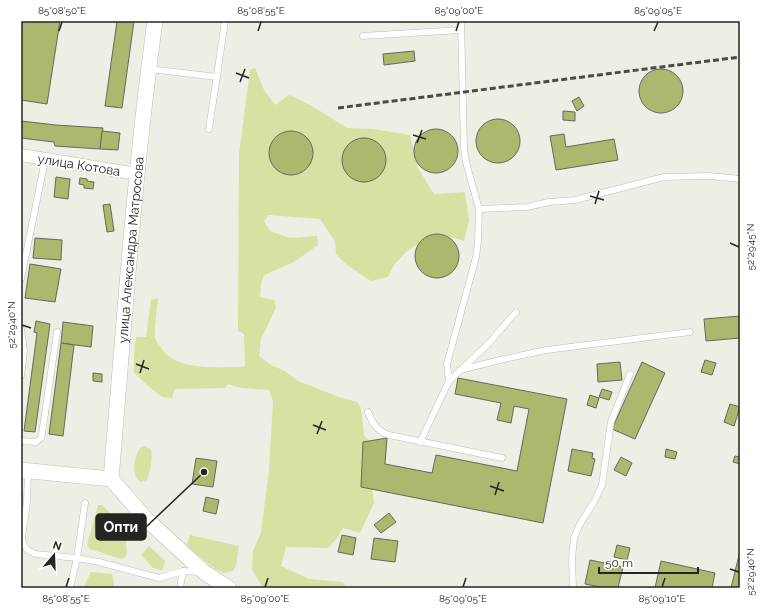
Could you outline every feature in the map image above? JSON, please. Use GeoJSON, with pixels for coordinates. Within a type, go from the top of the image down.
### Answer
{"type":"FeatureCollection","features":[{"type":"Feature","properties":{"kind":"street","name":"улица Александра Матросова"},"geometry":{"type":"LineString","coordinates":[[111,480],[137,174],[148,68],[155,21]]}},
{"type":"Feature","properties":{"kind":"street","name":"улица Котова"},"geometry":{"type":"LineString","coordinates":[[21,155],[137,174]]}},
{"type":"Feature","properties":{"kind":"street"},"geometry":{"type":"LineString","coordinates":[[24,470],[111,480],[146,519],[205,573],[229,588]]}},
{"type":"Feature","properties":{"kind":"lane"},"geometry":{"type":"LineString","coordinates":[[209,129],[224,21]]}},
{"type":"Feature","properties":{"kind":"lane"},"geometry":{"type":"LineString","coordinates":[[450,382],[447,364],[476,257],[479,209],[466,162],[464,149],[460,21]]}},
{"type":"Feature","properties":{"kind":"lane"},"geometry":{"type":"LineString","coordinates":[[363,36],[461,30]]}},
{"type":"Feature","properties":{"kind":"lane"},"geometry":{"type":"LineString","coordinates":[[148,68],[217,77]]}},
{"type":"Feature","properties":{"kind":"lane"},"geometry":{"type":"LineString","coordinates":[[21,279],[45,160]]}},
{"type":"Feature","properties":{"kind":"lane"},"geometry":{"type":"LineString","coordinates":[[479,209],[527,207],[575,200],[664,177],[709,176],[740,178]]}},
{"type":"Feature","properties":{"kind":"lane"},"geometry":{"type":"LineString","coordinates":[[420,442],[450,382],[460,370],[489,343],[516,312]]}},
{"type":"Feature","properties":{"kind":"lane"},"geometry":{"type":"LineString","coordinates":[[21,329],[24,351],[21,376]]}},
{"type":"Feature","properties":{"kind":"lane"},"geometry":{"type":"LineString","coordinates":[[21,441],[36,442],[41,438],[57,332]]}},
{"type":"Feature","properties":{"kind":"lane"},"geometry":{"type":"LineString","coordinates":[[460,370],[506,358],[546,350],[690,332]]}},
{"type":"Feature","properties":{"kind":"lane"},"geometry":{"type":"LineString","coordinates":[[573,588],[572,559],[574,538],[602,485],[611,422],[630,374]]}},
{"type":"Feature","properties":{"kind":"lane"},"geometry":{"type":"LineString","coordinates":[[368,412],[373,423],[380,432],[420,442],[502,458]]}},
{"type":"Feature","properties":{"kind":"lane"},"geometry":{"type":"LineString","coordinates":[[24,470],[27,502],[22,537],[23,544],[28,550],[35,554],[77,558],[99,562],[159,578],[183,570],[205,573]]}},
{"type":"Feature","properties":{"kind":"lane"},"geometry":{"type":"LineString","coordinates":[[70,588],[77,558],[85,503]]}},
{"type":"Feature","properties":{"kind":"lane"},"geometry":{"type":"LineString","coordinates":[[180,588],[183,570]]}},
{"type":"Feature","properties":{"kind":"green space"},"geometry":{"type":"Polygon","coordinates":[[[255,68],[264,90],[275,105],[289,95],[312,106],[347,128],[373,129],[410,135],[418,168],[434,194],[465,192],[469,220],[464,241],[440,234],[431,235],[406,252],[394,265],[388,277],[371,281],[347,265],[336,254],[335,241],[320,219],[268,215],[264,221],[270,231],[290,238],[317,236],[318,245],[294,262],[264,275],[261,284],[260,297],[274,300],[276,308],[261,339],[259,356],[271,365],[285,371],[298,381],[339,397],[357,402],[361,408],[364,435],[373,446],[370,470],[374,503],[360,533],[343,528],[338,537],[328,548],[286,547],[281,566],[309,579],[343,582],[346,588],[265,588],[262,586],[252,570],[253,551],[261,532],[269,470],[273,401],[269,390],[241,388],[228,384],[225,388],[175,389],[172,398],[162,397],[134,372],[136,337],[146,337],[151,300],[158,298],[155,338],[166,354],[174,360],[195,366],[245,366],[244,334],[238,331],[239,154],[250,70],[255,68]]]}},
{"type":"Feature","properties":{"kind":"green space"},"geometry":{"type":"Polygon","coordinates":[[[145,446],[151,450],[152,454],[147,480],[141,482],[135,475],[134,465],[136,455],[141,447],[145,446]]]}},
{"type":"Feature","properties":{"kind":"green space"},"geometry":{"type":"Polygon","coordinates":[[[98,505],[102,505],[125,528],[127,553],[125,557],[121,559],[90,549],[87,545],[98,505]]]}},
{"type":"Feature","properties":{"kind":"green space"},"geometry":{"type":"Polygon","coordinates":[[[190,535],[239,546],[236,566],[233,571],[224,573],[215,569],[187,546],[190,535]]]}},
{"type":"Feature","properties":{"kind":"green space"},"geometry":{"type":"Polygon","coordinates":[[[149,546],[165,561],[162,570],[153,568],[141,555],[149,546]]]}},
{"type":"Feature","properties":{"kind":"green space"},"geometry":{"type":"Polygon","coordinates":[[[91,572],[112,574],[114,588],[83,588],[91,572]]]}},
{"type":"Feature","properties":{"kind":"building"},"geometry":{"type":"Polygon","coordinates":[[[21,21],[60,21],[47,104],[21,100],[21,21]]]}},
{"type":"Feature","properties":{"kind":"building"},"geometry":{"type":"Polygon","coordinates":[[[117,21],[134,21],[122,108],[105,106],[117,21]]]}},
{"type":"Feature","properties":{"kind":"building"},"geometry":{"type":"Polygon","coordinates":[[[414,51],[415,61],[384,65],[383,54],[414,51]]]}},
{"type":"Feature","properties":{"kind":"building"},"geometry":{"type":"Polygon","coordinates":[[[661,69],[673,73],[679,79],[683,91],[679,103],[673,109],[661,113],[649,109],[643,103],[639,91],[643,79],[649,73],[661,69]]]}},
{"type":"Feature","properties":{"kind":"building"},"geometry":{"type":"Polygon","coordinates":[[[579,97],[584,106],[577,111],[572,101],[579,97]]]}},
{"type":"Feature","properties":{"kind":"building"},"geometry":{"type":"Polygon","coordinates":[[[563,111],[575,112],[575,121],[563,120],[563,111]]]}},
{"type":"Feature","properties":{"kind":"building"},"geometry":{"type":"Polygon","coordinates":[[[498,119],[510,123],[516,129],[520,141],[516,153],[510,159],[498,163],[486,159],[480,153],[476,141],[480,129],[486,123],[498,119]]]}},
{"type":"Feature","properties":{"kind":"building"},"geometry":{"type":"Polygon","coordinates":[[[21,121],[103,128],[100,149],[55,146],[54,142],[21,138],[21,121]]]}},
{"type":"Feature","properties":{"kind":"building"},"geometry":{"type":"Polygon","coordinates":[[[436,129],[448,133],[454,139],[458,151],[454,163],[448,169],[436,173],[424,169],[418,163],[414,151],[418,139],[424,133],[436,129]]]}},
{"type":"Feature","properties":{"kind":"building"},"geometry":{"type":"Polygon","coordinates":[[[102,131],[120,133],[118,150],[100,149],[102,131]]]}},
{"type":"Feature","properties":{"kind":"building"},"geometry":{"type":"Polygon","coordinates":[[[291,131],[303,135],[309,141],[313,153],[309,165],[303,171],[291,175],[279,171],[273,165],[269,153],[273,141],[279,135],[291,131]]]}},
{"type":"Feature","properties":{"kind":"building"},"geometry":{"type":"Polygon","coordinates":[[[564,134],[566,147],[614,139],[618,160],[556,170],[550,136],[564,134]]]}},
{"type":"Feature","properties":{"kind":"building"},"geometry":{"type":"Polygon","coordinates":[[[364,138],[376,142],[382,148],[386,160],[382,172],[376,178],[364,182],[352,178],[346,172],[342,160],[346,148],[352,142],[364,138]]]}},
{"type":"Feature","properties":{"kind":"building"},"geometry":{"type":"Polygon","coordinates":[[[56,177],[70,179],[68,199],[54,197],[56,177]]]}},
{"type":"Feature","properties":{"kind":"building"},"geometry":{"type":"Polygon","coordinates":[[[80,178],[94,182],[93,189],[84,188],[84,185],[79,184],[80,178]]]}},
{"type":"Feature","properties":{"kind":"building"},"geometry":{"type":"Polygon","coordinates":[[[110,204],[114,231],[107,232],[103,205],[110,204]]]}},
{"type":"Feature","properties":{"kind":"building"},"geometry":{"type":"Polygon","coordinates":[[[437,234],[449,238],[455,244],[459,256],[455,268],[449,274],[437,278],[425,274],[419,268],[415,256],[419,244],[425,238],[437,234]]]}},
{"type":"Feature","properties":{"kind":"building"},"geometry":{"type":"Polygon","coordinates":[[[35,238],[62,240],[61,260],[33,258],[35,238]]]}},
{"type":"Feature","properties":{"kind":"building"},"geometry":{"type":"Polygon","coordinates":[[[30,264],[61,269],[55,302],[25,298],[30,264]]]}},
{"type":"Feature","properties":{"kind":"building"},"geometry":{"type":"Polygon","coordinates":[[[740,316],[740,338],[706,341],[704,319],[740,316]]]}},
{"type":"Feature","properties":{"kind":"building"},"geometry":{"type":"Polygon","coordinates":[[[36,321],[50,324],[35,432],[24,431],[37,333],[34,332],[36,321]]]}},
{"type":"Feature","properties":{"kind":"building"},"geometry":{"type":"Polygon","coordinates":[[[63,322],[93,326],[91,347],[61,343],[63,322]]]}},
{"type":"Feature","properties":{"kind":"building"},"geometry":{"type":"Polygon","coordinates":[[[61,343],[74,345],[63,436],[49,434],[61,343]]]}},
{"type":"Feature","properties":{"kind":"building"},"geometry":{"type":"Polygon","coordinates":[[[705,360],[716,363],[712,375],[701,372],[705,360]]]}},
{"type":"Feature","properties":{"kind":"building"},"geometry":{"type":"Polygon","coordinates":[[[620,362],[622,380],[598,382],[597,364],[620,362]]]}},
{"type":"Feature","properties":{"kind":"building"},"geometry":{"type":"Polygon","coordinates":[[[642,362],[665,373],[635,439],[612,429],[642,362]]]}},
{"type":"Feature","properties":{"kind":"building"},"geometry":{"type":"Polygon","coordinates":[[[93,373],[102,374],[102,382],[93,381],[93,373]]]}},
{"type":"Feature","properties":{"kind":"building"},"geometry":{"type":"Polygon","coordinates":[[[458,378],[567,399],[543,523],[361,487],[363,442],[387,438],[385,464],[432,473],[436,455],[517,471],[529,409],[514,406],[511,423],[497,420],[501,403],[455,394],[458,378]]]}},
{"type":"Feature","properties":{"kind":"building"},"geometry":{"type":"Polygon","coordinates":[[[602,389],[612,392],[609,400],[599,397],[602,389]]]}},
{"type":"Feature","properties":{"kind":"building"},"geometry":{"type":"Polygon","coordinates":[[[590,395],[599,398],[596,408],[587,405],[590,395]]]}},
{"type":"Feature","properties":{"kind":"building"},"geometry":{"type":"Polygon","coordinates":[[[730,404],[740,407],[734,426],[724,422],[730,404]]]}},
{"type":"Feature","properties":{"kind":"building"},"geometry":{"type":"Polygon","coordinates":[[[572,449],[593,453],[592,458],[595,459],[591,476],[568,471],[572,449]]]}},
{"type":"Feature","properties":{"kind":"building"},"geometry":{"type":"Polygon","coordinates":[[[666,449],[677,452],[675,459],[665,457],[666,449]]]}},
{"type":"Feature","properties":{"kind":"building"},"geometry":{"type":"Polygon","coordinates":[[[735,456],[740,457],[740,464],[733,462],[735,456]]]}},
{"type":"Feature","properties":{"kind":"building"},"geometry":{"type":"Polygon","coordinates":[[[621,457],[632,463],[626,476],[614,470],[621,457]]]}},
{"type":"Feature","properties":{"kind":"building"},"geometry":{"type":"Polygon","coordinates":[[[196,458],[217,461],[213,487],[192,484],[196,458]]]}},
{"type":"Feature","properties":{"kind":"building"},"geometry":{"type":"Polygon","coordinates":[[[206,497],[219,500],[216,514],[203,511],[206,497]]]}},
{"type":"Feature","properties":{"kind":"building"},"geometry":{"type":"Polygon","coordinates":[[[389,513],[396,522],[381,533],[374,525],[389,513]]]}},
{"type":"Feature","properties":{"kind":"building"},"geometry":{"type":"Polygon","coordinates":[[[342,535],[356,538],[353,555],[338,552],[342,535]]]}},
{"type":"Feature","properties":{"kind":"building"},"geometry":{"type":"Polygon","coordinates":[[[374,538],[398,541],[395,562],[371,559],[374,538]]]}},
{"type":"Feature","properties":{"kind":"building"},"geometry":{"type":"Polygon","coordinates":[[[617,545],[630,548],[627,560],[614,557],[617,545]]]}},
{"type":"Feature","properties":{"kind":"building"},"geometry":{"type":"Polygon","coordinates":[[[740,551],[740,588],[731,588],[740,551]]]}},
{"type":"Feature","properties":{"kind":"building"},"geometry":{"type":"Polygon","coordinates":[[[590,560],[623,567],[618,588],[606,588],[585,584],[590,560]]]}},
{"type":"Feature","properties":{"kind":"building"},"geometry":{"type":"Polygon","coordinates":[[[661,561],[715,573],[712,588],[655,588],[661,561]]]}},
{"type":"Feature","properties":{"kind":"railway"},"geometry":{"type":"LineString","coordinates":[[338,108],[740,57]]}},
{"type":"Feature","properties":{"kind":"place","name":"Опти"},"geometry":{"type":"Point","coordinates":[204,472]}}]}
